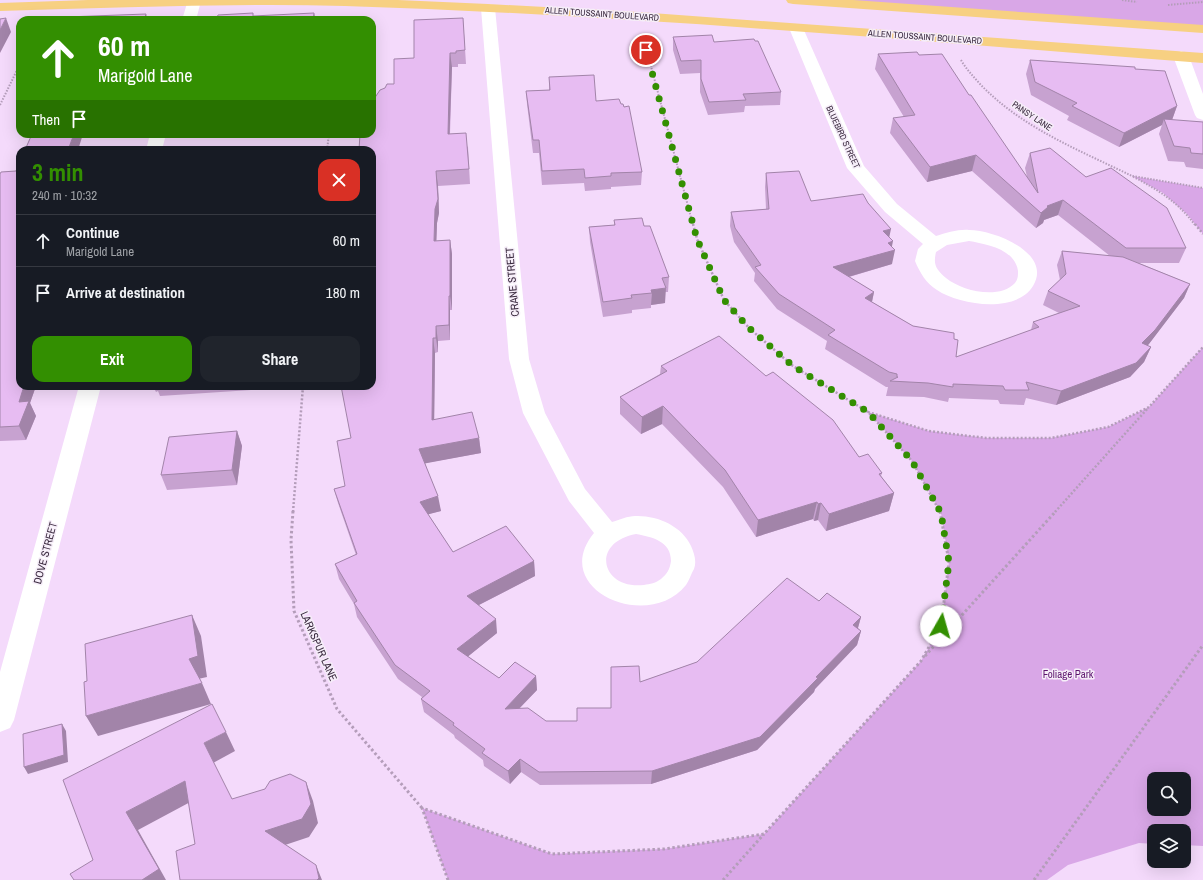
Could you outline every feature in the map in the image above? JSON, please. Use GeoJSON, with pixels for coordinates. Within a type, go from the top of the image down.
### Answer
{"type":"FeatureCollection","features":[{"type":"Feature","properties":{"kind":"main road"},"geometry":{"type":"LineString","coordinates":[[632,0],[634,16]]}},
{"type":"Feature","properties":{"kind":"main road"},"geometry":{"type":"LineString","coordinates":[[793,0],[1203,29]]}},
{"type":"Feature","properties":{"kind":"main road","name":"ALLEN TOUSSAINT BOULEVARD"},"geometry":{"type":"LineString","coordinates":[[0,7],[49,2],[343,2],[488,8],[634,16],[1203,58]]}},
{"type":"Feature","properties":{"kind":"street"},"geometry":{"type":"LineString","coordinates":[[190,16],[194,2]]}},
{"type":"Feature","properties":{"kind":"street","name":"CRANE STREET"},"geometry":{"type":"LineString","coordinates":[[488,8],[519,359],[534,413],[577,495],[608,534]]}},
{"type":"Feature","properties":{"kind":"street","name":"BLUEBIRD STREET"},"geometry":{"type":"LineString","coordinates":[[796,28],[840,134],[856,168],[891,208],[935,244]]}},
{"type":"Feature","properties":{"kind":"street"},"geometry":{"type":"LineString","coordinates":[[1182,56],[1203,115]]}},
{"type":"Feature","properties":{"kind":"street"},"geometry":{"type":"LineString","coordinates":[[969,235],[1002,243],[1016,251],[1025,261],[1029,272],[1027,282],[1019,290],[1001,297],[972,297],[956,292],[941,285],[931,276],[925,266],[925,256],[930,247],[935,244],[953,236],[969,235]]}},
{"type":"Feature","properties":{"kind":"street","name":"DOVE STREET"},"geometry":{"type":"LineString","coordinates":[[0,720],[89,390]]}},
{"type":"Feature","properties":{"kind":"path"},"geometry":{"type":"LineString","coordinates":[[1122,0],[1136,2]]}},
{"type":"Feature","properties":{"kind":"path"},"geometry":{"type":"LineString","coordinates":[[1167,5],[1203,2]]}},
{"type":"Feature","properties":{"kind":"path"},"geometry":{"type":"LineString","coordinates":[[634,16],[697,239],[724,300],[749,328],[793,366],[868,412],[929,431],[986,438],[1051,438],[1108,427],[1149,407]]}},
{"type":"Feature","properties":{"kind":"path","name":"PANSY LANE"},"geometry":{"type":"LineString","coordinates":[[949,39],[962,63],[984,89],[1015,115],[1054,139],[1132,176]]}},
{"type":"Feature","properties":{"kind":"path"},"geometry":{"type":"LineString","coordinates":[[0,105],[16,72]]}},
{"type":"Feature","properties":{"kind":"path"},"geometry":{"type":"LineString","coordinates":[[1132,176],[1203,188]]}},
{"type":"Feature","properties":{"kind":"path"},"geometry":{"type":"LineString","coordinates":[[1132,176],[1163,193],[1187,214],[1203,234]]}},
{"type":"Feature","properties":{"kind":"path"},"geometry":{"type":"LineString","coordinates":[[723,880],[1203,347]]}},
{"type":"Feature","properties":{"kind":"path","name":"LARKSPUR LANE"},"geometry":{"type":"LineString","coordinates":[[303,390],[291,540],[294,611],[337,709],[422,808]]}},
{"type":"Feature","properties":{"kind":"path"},"geometry":{"type":"LineString","coordinates":[[868,412],[912,461],[941,513],[949,562],[941,626],[921,661]]}},
{"type":"Feature","properties":{"kind":"path"},"geometry":{"type":"LineString","coordinates":[[1034,880],[1203,645]]}},
{"type":"Feature","properties":{"kind":"path"},"geometry":{"type":"LineString","coordinates":[[422,808],[552,854],[664,849],[764,834]]}},
{"type":"Feature","properties":{"kind":"path"},"geometry":{"type":"LineString","coordinates":[[422,808],[448,880]]}},
{"type":"Feature","properties":{"kind":"green space"},"geometry":{"type":"Polygon","coordinates":[[[793,0],[1203,0],[1203,29],[793,0]]]}},
{"type":"Feature","properties":{"kind":"green space"},"geometry":{"type":"Polygon","coordinates":[[[1132,176],[1203,188],[1203,234],[1187,214],[1163,193],[1132,176]]]}},
{"type":"Feature","properties":{"kind":"green space","name":"Foliage Park"},"geometry":{"type":"Polygon","coordinates":[[[1203,347],[1203,846],[1191,845],[1191,824],[1147,824],[1147,844],[1139,843],[1068,865],[1047,880],[448,880],[422,808],[552,854],[664,849],[764,834],[921,661],[941,626],[949,562],[941,513],[912,461],[868,412],[929,431],[986,438],[1051,438],[1108,427],[1149,407],[1203,347]]]}},
{"type":"Feature","properties":{"kind":"building"},"geometry":{"type":"Polygon","coordinates":[[[253,13],[253,16],[218,15],[253,13]]]}},
{"type":"Feature","properties":{"kind":"building"},"geometry":{"type":"Polygon","coordinates":[[[314,13],[314,16],[253,16],[314,13]]]}},
{"type":"Feature","properties":{"kind":"building"},"geometry":{"type":"Polygon","coordinates":[[[146,14],[145,16],[93,16],[146,14]]]}},
{"type":"Feature","properties":{"kind":"building"},"geometry":{"type":"Polygon","coordinates":[[[6,18],[0,30],[0,19],[6,18]]]}},
{"type":"Feature","properties":{"kind":"building"},"geometry":{"type":"Polygon","coordinates":[[[463,18],[465,50],[450,53],[448,134],[466,133],[469,169],[436,171],[438,199],[435,209],[434,241],[450,240],[450,296],[449,325],[436,326],[436,338],[433,338],[432,420],[472,412],[479,438],[419,449],[438,496],[420,502],[453,552],[506,526],[534,561],[467,596],[496,619],[457,649],[499,678],[515,662],[536,676],[505,709],[528,708],[546,721],[577,721],[577,708],[611,708],[611,667],[639,666],[640,682],[697,662],[787,578],[819,601],[827,593],[861,617],[853,625],[861,631],[816,677],[818,678],[760,737],[652,771],[539,772],[520,759],[508,771],[482,753],[485,749],[453,725],[454,723],[421,699],[430,691],[395,665],[354,603],[357,601],[335,564],[357,554],[334,489],[345,486],[337,441],[351,438],[342,390],[376,390],[376,146],[359,146],[360,138],[376,138],[376,96],[380,90],[385,88],[387,84],[394,84],[394,59],[414,58],[414,20],[463,18]]]}},
{"type":"Feature","properties":{"kind":"building"},"geometry":{"type":"Polygon","coordinates":[[[712,35],[714,42],[754,39],[755,41],[758,41],[781,92],[743,94],[746,100],[709,102],[701,79],[701,60],[681,61],[673,37],[712,35]]]}},
{"type":"Feature","properties":{"kind":"building"},"geometry":{"type":"Polygon","coordinates":[[[917,52],[919,55],[942,54],[1038,193],[1030,153],[1050,148],[1086,177],[1111,168],[1167,208],[1186,248],[1126,248],[1063,200],[1047,206],[1048,207],[1041,213],[976,155],[930,167],[893,118],[915,115],[878,54],[917,52]]]}},
{"type":"Feature","properties":{"kind":"building"},"geometry":{"type":"Polygon","coordinates":[[[1030,60],[1135,67],[1135,69],[1165,71],[1177,106],[1124,133],[1072,106],[1077,103],[1035,82],[1030,60]]]}},
{"type":"Feature","properties":{"kind":"building"},"geometry":{"type":"Polygon","coordinates":[[[594,75],[596,101],[619,99],[624,107],[629,106],[642,172],[611,173],[611,176],[585,178],[584,169],[542,171],[539,140],[533,140],[526,91],[550,90],[549,77],[594,75]]]}},
{"type":"Feature","properties":{"kind":"building"},"geometry":{"type":"Polygon","coordinates":[[[1164,119],[1203,122],[1203,154],[1191,153],[1190,148],[1174,146],[1164,119]]]}},
{"type":"Feature","properties":{"kind":"building"},"geometry":{"type":"Polygon","coordinates":[[[30,138],[72,138],[70,146],[27,146],[30,138]]]}},
{"type":"Feature","properties":{"kind":"building"},"geometry":{"type":"Polygon","coordinates":[[[16,171],[16,390],[23,390],[19,402],[29,401],[19,426],[0,427],[0,174],[1,172],[16,171]]]}},
{"type":"Feature","properties":{"kind":"building"},"geometry":{"type":"Polygon","coordinates":[[[799,171],[811,201],[863,194],[868,203],[891,229],[883,231],[893,241],[888,243],[895,250],[833,267],[874,292],[865,298],[913,326],[954,333],[954,339],[958,340],[956,357],[1039,327],[1033,322],[1080,306],[1048,291],[1066,274],[1062,251],[1123,257],[1190,284],[1155,330],[1142,343],[1151,347],[1136,363],[1061,391],[1026,382],[1029,390],[1005,390],[1003,386],[953,384],[953,387],[928,383],[890,381],[898,377],[897,374],[889,372],[828,335],[835,330],[779,294],[755,267],[761,265],[735,228],[731,212],[769,209],[766,173],[799,171]]]}},
{"type":"Feature","properties":{"kind":"building"},"geometry":{"type":"Polygon","coordinates":[[[642,218],[644,226],[650,226],[669,277],[662,278],[666,288],[651,290],[652,293],[631,295],[632,298],[603,302],[589,227],[615,225],[614,220],[642,218]]]}},
{"type":"Feature","properties":{"kind":"building"},"geometry":{"type":"Polygon","coordinates":[[[719,336],[766,376],[773,372],[833,420],[859,457],[868,454],[882,473],[879,474],[894,493],[829,514],[821,503],[818,504],[817,502],[758,520],[725,470],[663,406],[642,417],[620,397],[667,371],[661,366],[719,336]]]}},
{"type":"Feature","properties":{"kind":"building"},"geometry":{"type":"Polygon","coordinates":[[[237,431],[232,470],[161,475],[169,437],[237,431]]]}},
{"type":"Feature","properties":{"kind":"building"},"geometry":{"type":"Polygon","coordinates":[[[192,615],[198,656],[189,659],[202,683],[86,716],[84,682],[87,681],[85,644],[192,615]]]}},
{"type":"Feature","properties":{"kind":"building"},"geometry":{"type":"Polygon","coordinates":[[[212,704],[226,732],[204,743],[232,799],[265,789],[270,781],[290,774],[306,782],[311,804],[302,819],[265,831],[316,865],[319,878],[317,880],[180,880],[176,851],[195,844],[185,781],[126,812],[159,869],[142,880],[74,880],[70,874],[93,860],[63,780],[212,704]]]}},
{"type":"Feature","properties":{"kind":"building"},"geometry":{"type":"Polygon","coordinates":[[[62,724],[64,755],[24,767],[23,734],[62,724]]]}},
{"type":"Feature","properties":{"kind":"route"},"geometry":{"type":"LineString","coordinates":[[646,50],[697,239],[724,300],[749,328],[793,366],[868,412],[912,461],[941,513],[949,562],[941,626]]}}]}
